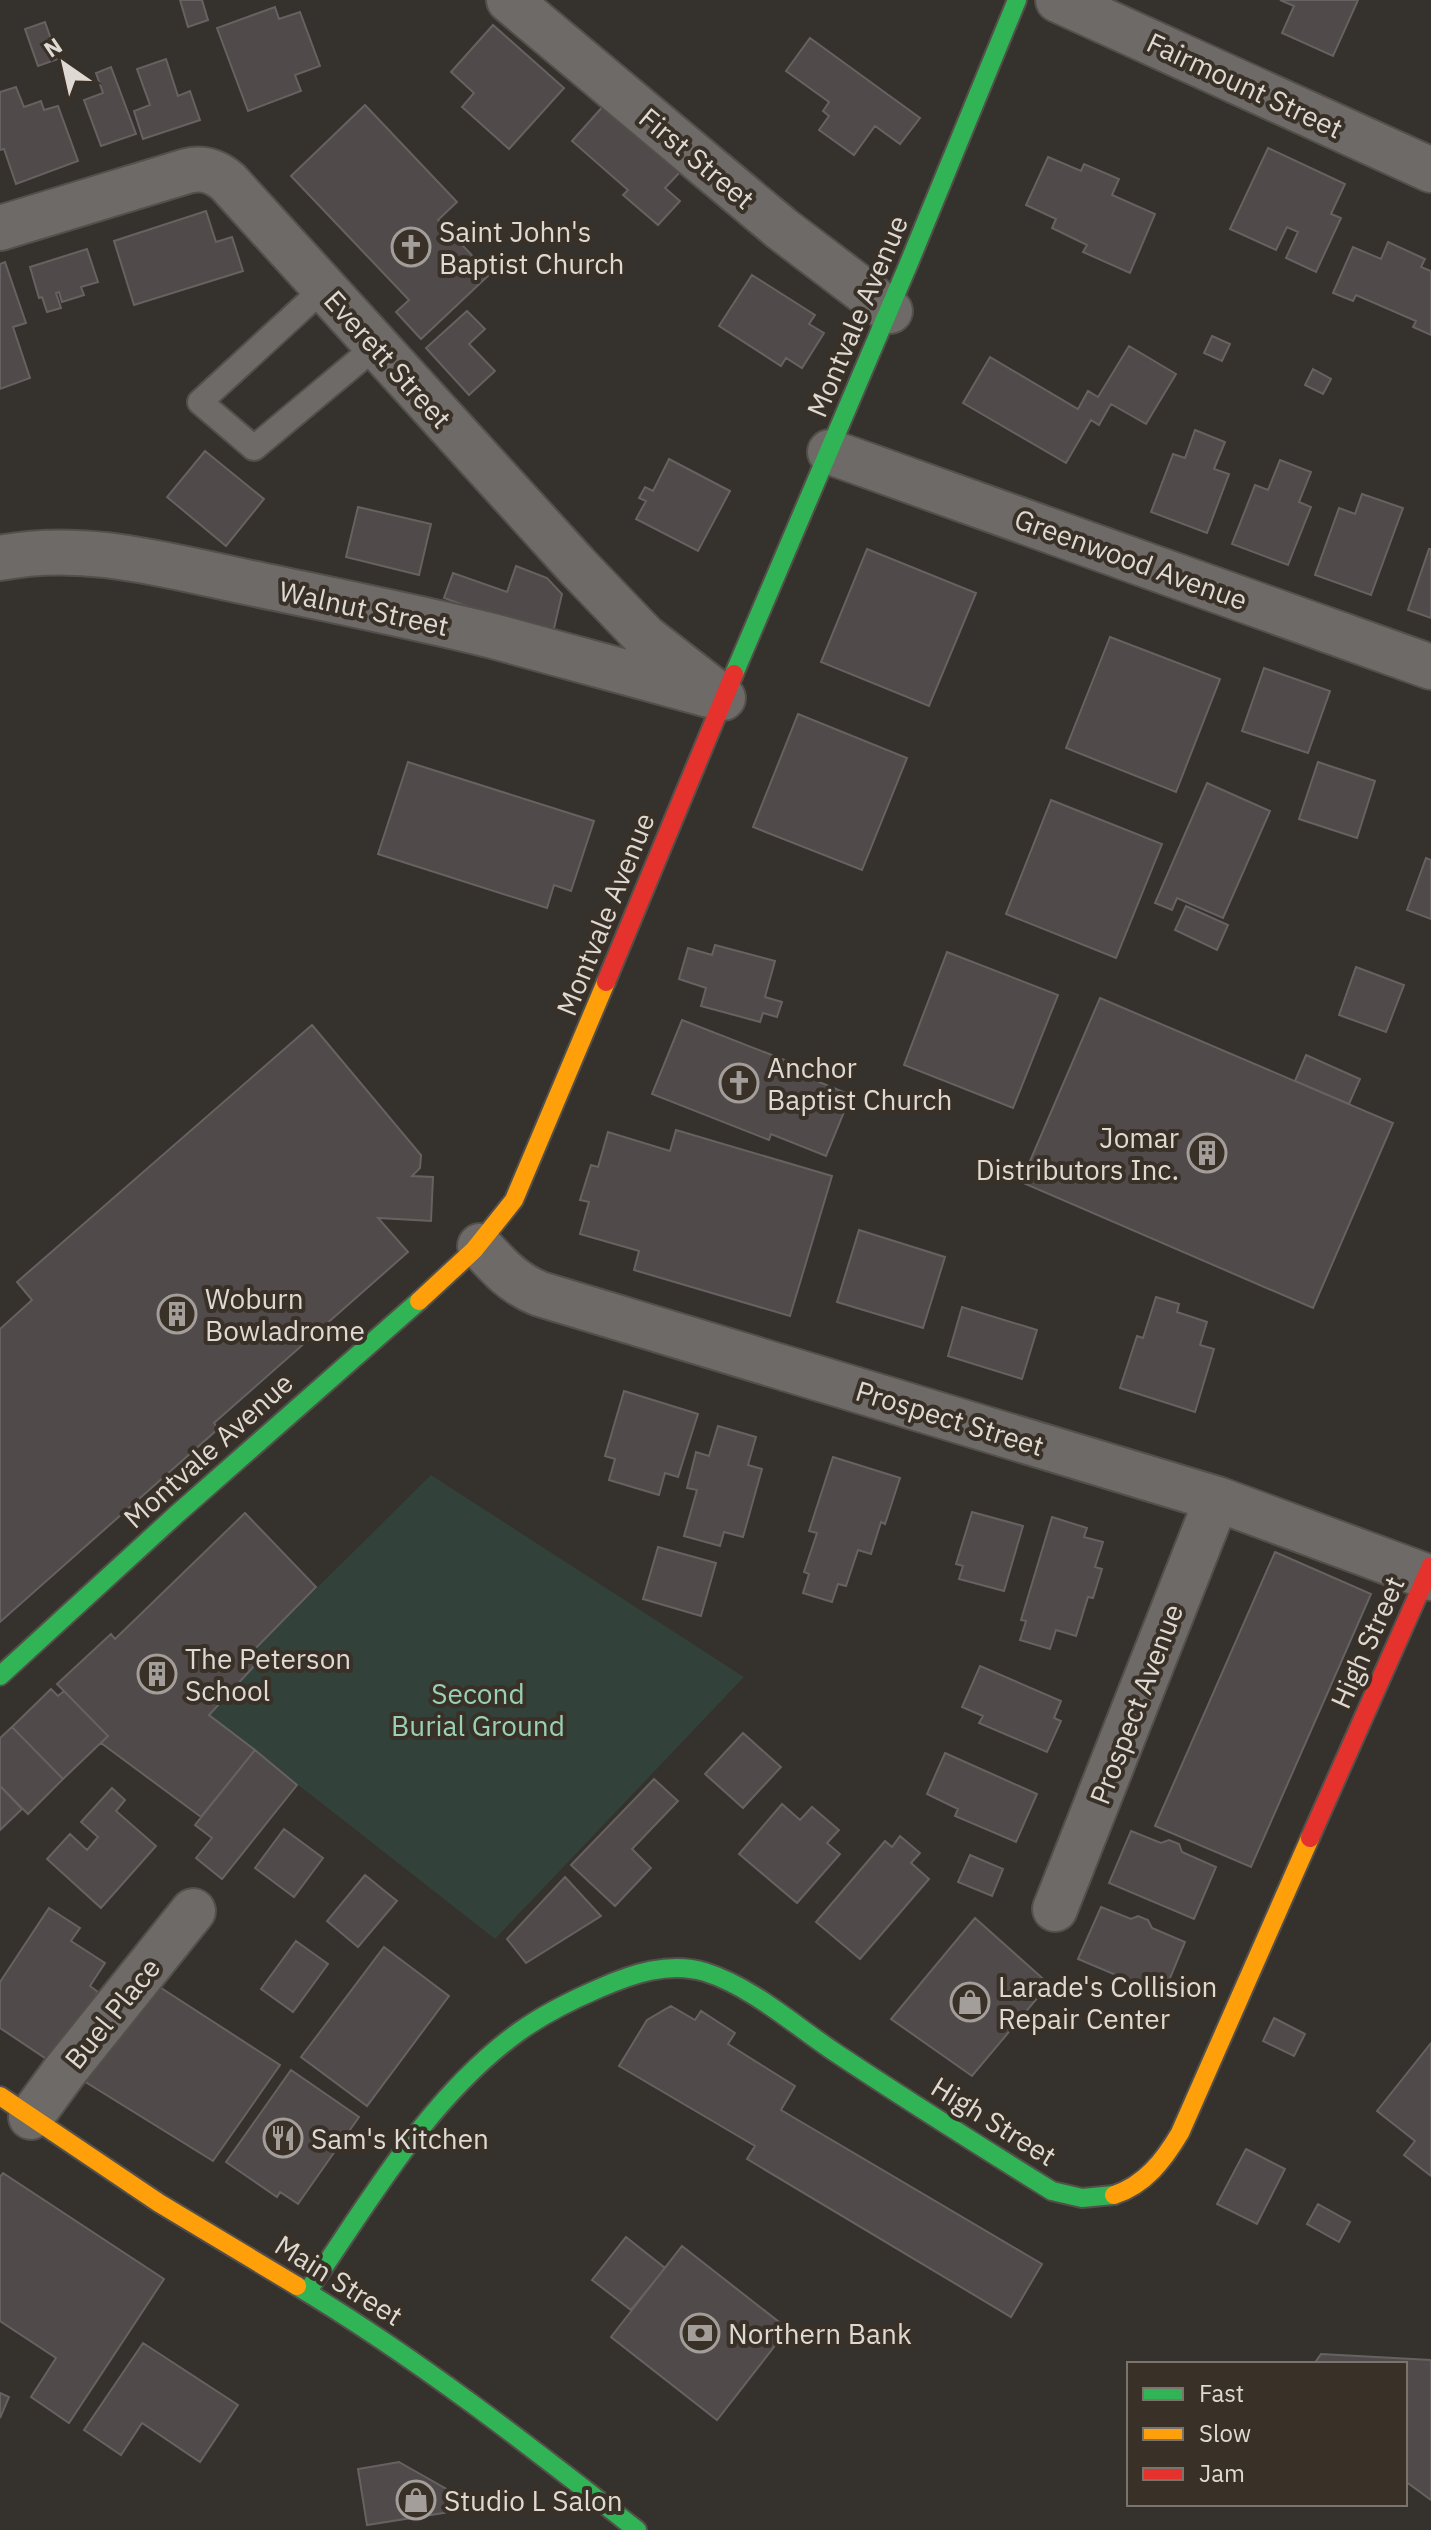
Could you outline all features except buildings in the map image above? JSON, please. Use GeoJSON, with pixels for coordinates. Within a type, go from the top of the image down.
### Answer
{"type":"FeatureCollection","features":[{"type":"Feature","properties":{"kind":"main road","name":"Montvale Avenue"},"geometry":{"type":"LineString","coordinates":[[0,1676],[177,1514],[480,1246],[514,1200],[723,698],[955,156],[1017,0]]}},
{"type":"Feature","properties":{"kind":"main road","name":"High Street"},"geometry":{"type":"LineString","coordinates":[[307,2292],[405,2153],[440,2107],[476,2069],[519,2032],[579,1997],[615,1981],[664,1968],[694,1969],[731,1984],[909,2102],[1052,2191],[1072,2199],[1085,2200],[1109,2197],[1132,2187],[1161,2162],[1192,2109],[1277,1910],[1430,1574]]}},
{"type":"Feature","properties":{"kind":"main road","name":"Main Street"},"geometry":{"type":"LineString","coordinates":[[16,2106],[159,2203],[400,2351],[502,2425],[637,2530]]}},
{"type":"Feature","properties":{"kind":"street","name":"First Street"},"geometry":{"type":"LineString","coordinates":[[509,0],[782,229],[890,311]]}},
{"type":"Feature","properties":{"kind":"street","name":"Fairmount Street"},"geometry":{"type":"LineString","coordinates":[[1058,0],[1431,170]]}},
{"type":"Feature","properties":{"kind":"street","name":"Everett Street"},"geometry":{"type":"LineString","coordinates":[[0,228],[187,171],[206,170],[218,174],[640,632],[723,698]]}},
{"type":"Feature","properties":{"kind":"street","name":"Greenwood Avenue"},"geometry":{"type":"LineString","coordinates":[[830,452],[1431,667]]}},
{"type":"Feature","properties":{"kind":"street","name":"Walnut Street"},"geometry":{"type":"LineString","coordinates":[[0,558],[72,551],[117,555],[493,636],[723,698]]}},
{"type":"Feature","properties":{"kind":"street","name":"Prospect Street"},"geometry":{"type":"LineString","coordinates":[[480,1246],[507,1275],[528,1290],[1217,1499],[1430,1574]]}},
{"type":"Feature","properties":{"kind":"street","name":"Prospect Avenue"},"geometry":{"type":"LineString","coordinates":[[1055,1909],[1217,1499]]}},
{"type":"Feature","properties":{"kind":"street","name":"Buel Place"},"geometry":{"type":"LineString","coordinates":[[16,2106],[64,2072],[193,1911]]}},
{"type":"Feature","properties":{"kind":"lane"},"geometry":{"type":"LineString","coordinates":[[324,288],[200,402],[254,448],[376,346]]}},
{"type":"Feature","properties":{"kind":"green space","name":"Second Burial Ground"},"geometry":{"type":"Polygon","coordinates":[[[431,1475],[744,1677],[495,1939],[209,1715],[256,1664],[249,1655],[431,1475]]]}},
{"type":"Feature","properties":{"kind":"traffic: fast"},"geometry":{"type":"LineString","coordinates":[[734,674],[1017,0]]}},
{"type":"Feature","properties":{"kind":"traffic: fast"},"geometry":{"type":"LineString","coordinates":[[0,1676],[177,1514],[419,1301]]}},
{"type":"Feature","properties":{"kind":"traffic: fast"},"geometry":{"type":"LineString","coordinates":[[307,2292],[403,2152],[457,2087],[487,2057],[520,2031],[569,2002],[625,1978],[664,1969],[705,1972],[739,1987],[887,2087],[1052,2191],[1082,2198],[1114,2195]]}},
{"type":"Feature","properties":{"kind":"traffic: fast"},"geometry":{"type":"LineString","coordinates":[[297,2286],[428,2372],[637,2530]]}},
{"type":"Feature","properties":{"kind":"traffic: slow"},"geometry":{"type":"LineString","coordinates":[[419,1301],[474,1250],[514,1200],[606,982]]}},
{"type":"Feature","properties":{"kind":"traffic: slow"},"geometry":{"type":"LineString","coordinates":[[1114,2195],[1135,2185],[1153,2170],[1180,2133],[1310,1838]]}},
{"type":"Feature","properties":{"kind":"traffic: slow"},"geometry":{"type":"LineString","coordinates":[[0,2096],[159,2203],[297,2286]]}},
{"type":"Feature","properties":{"kind":"traffic: jam"},"geometry":{"type":"LineString","coordinates":[[606,982],[734,674]]}},
{"type":"Feature","properties":{"kind":"traffic: jam"},"geometry":{"type":"LineString","coordinates":[[1310,1838],[1431,1566]]}},
{"type":"Feature","properties":{"kind":"place","name":"Saint John's Baptist Church"},"geometry":{"type":"Point","coordinates":[411,247]}},
{"type":"Feature","properties":{"kind":"place","name":"Anchor Baptist Church"},"geometry":{"type":"Point","coordinates":[739,1083]}},
{"type":"Feature","properties":{"kind":"place","name":"Jomar Distributors Inc."},"geometry":{"type":"Point","coordinates":[1207,1153]}},
{"type":"Feature","properties":{"kind":"place","name":"Woburn Bowladrome"},"geometry":{"type":"Point","coordinates":[177,1314]}},
{"type":"Feature","properties":{"kind":"place","name":"The Peterson School"},"geometry":{"type":"Point","coordinates":[157,1674]}},
{"type":"Feature","properties":{"kind":"place","name":"Larade's Collision Repair Center"},"geometry":{"type":"Point","coordinates":[970,2002]}},
{"type":"Feature","properties":{"kind":"place","name":"Sam's Kitchen"},"geometry":{"type":"Point","coordinates":[283,2138]}},
{"type":"Feature","properties":{"kind":"place","name":"Northern Bank"},"geometry":{"type":"Point","coordinates":[700,2333]}},
{"type":"Feature","properties":{"kind":"place","name":"Studio L Salon"},"geometry":{"type":"Point","coordinates":[416,2500]}}]}
